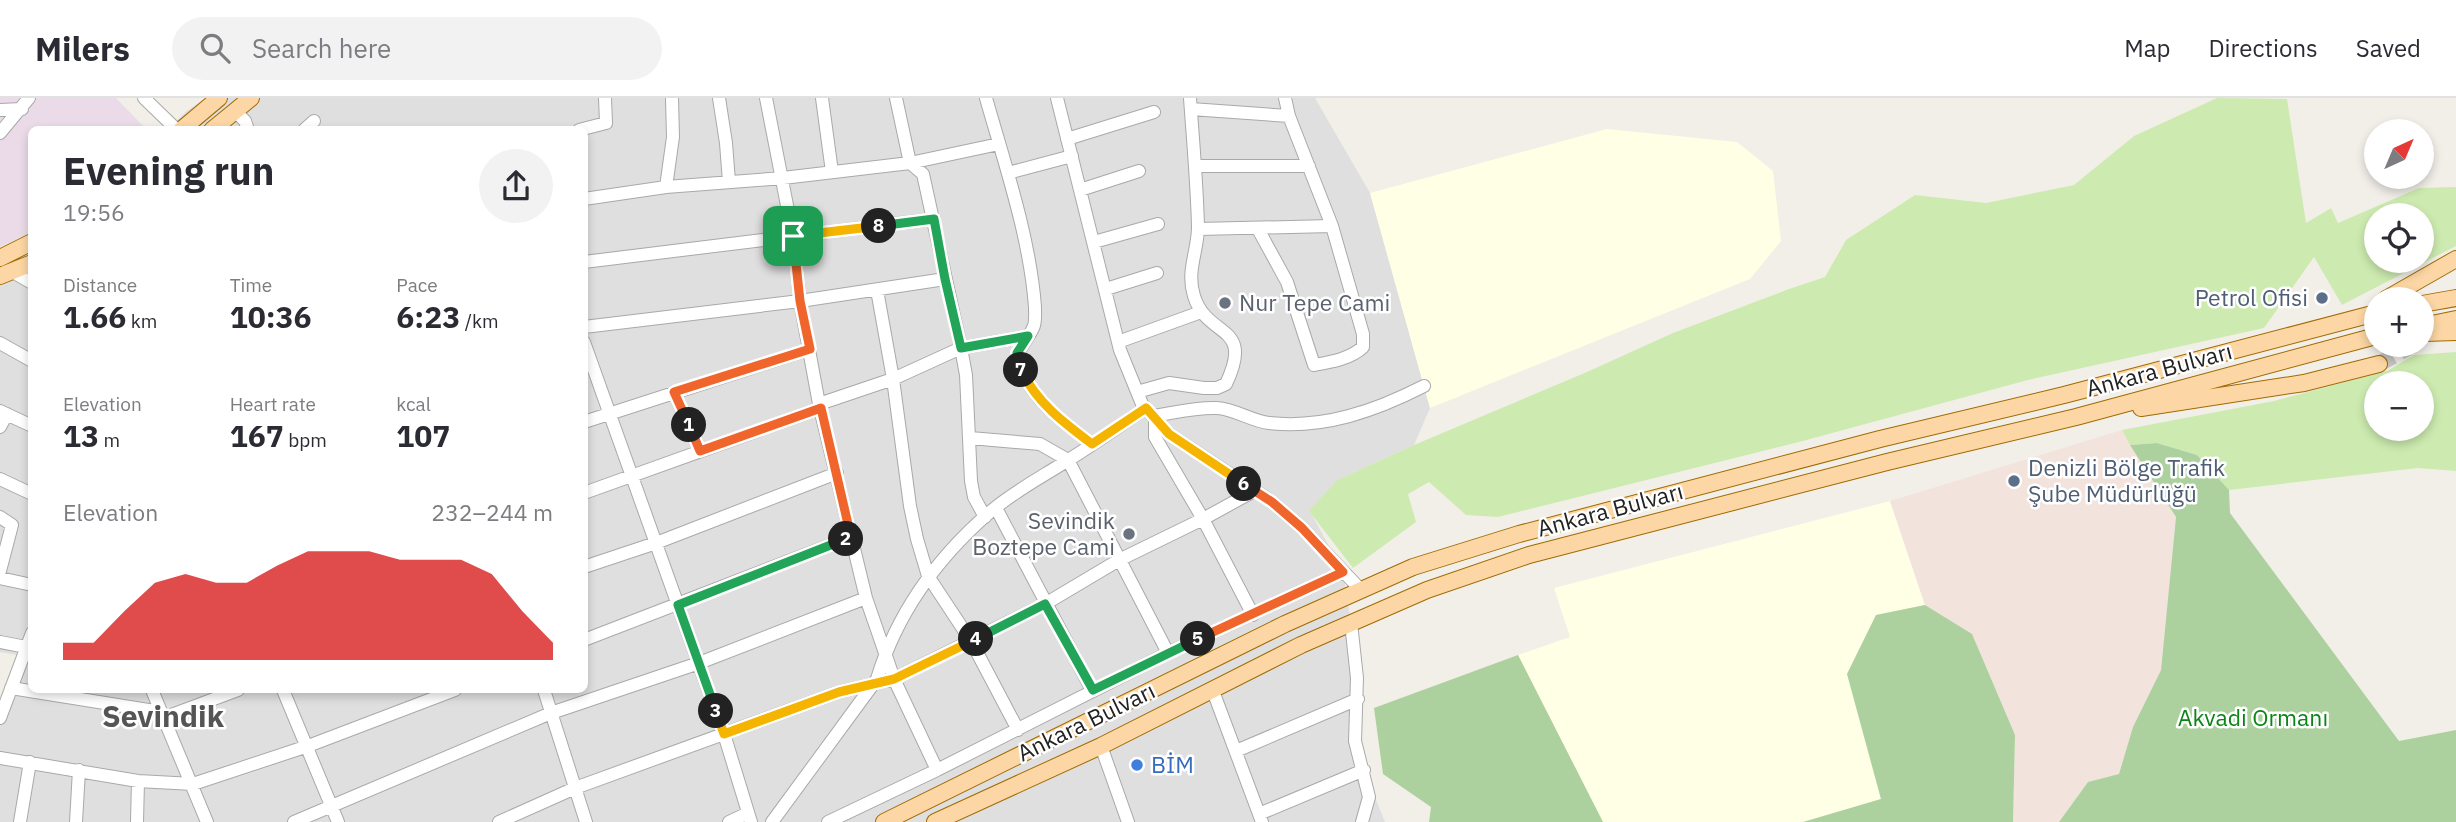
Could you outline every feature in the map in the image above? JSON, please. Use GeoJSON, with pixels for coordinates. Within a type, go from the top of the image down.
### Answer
{"type":"FeatureCollection","features":[{"type":"Feature","properties":{"kind":"main road"},"geometry":{"type":"LineString","coordinates":[[184,126],[219,98]]}},
{"type":"Feature","properties":{"kind":"main road"},"geometry":{"type":"LineString","coordinates":[[217,126],[251,98]]}},
{"type":"Feature","properties":{"kind":"main road"},"geometry":{"type":"LineString","coordinates":[[0,258],[28,244]]}},
{"type":"Feature","properties":{"kind":"main road"},"geometry":{"type":"LineString","coordinates":[[2407,287],[2456,259]]}},
{"type":"Feature","properties":{"kind":"main road"},"geometry":{"type":"LineString","coordinates":[[5,273],[28,264]]}},
{"type":"Feature","properties":{"kind":"main road"},"geometry":{"type":"LineString","coordinates":[[2434,302],[2456,298]]}},
{"type":"Feature","properties":{"kind":"main road"},"geometry":{"type":"LineString","coordinates":[[2353,318],[2364,311]]}},
{"type":"Feature","properties":{"kind":"main road","name":"Ankara Bulvarı"},"geometry":{"type":"LineString","coordinates":[[884,822],[1285,624],[1413,567],[1519,534],[2364,316]]}},
{"type":"Feature","properties":{"kind":"main road"},"geometry":{"type":"LineString","coordinates":[[2434,324],[2456,319]]}},
{"type":"Feature","properties":{"kind":"main road"},"geometry":{"type":"LineString","coordinates":[[2434,333],[2456,332]]}},
{"type":"Feature","properties":{"kind":"main road","name":"Ankara Bulvarı"},"geometry":{"type":"LineString","coordinates":[[935,822],[953,818],[1301,645],[1427,590],[1529,555],[1874,465],[2076,417],[2364,339]]}},
{"type":"Feature","properties":{"kind":"main road"},"geometry":{"type":"LineString","coordinates":[[2076,417],[2304,383],[2379,364]]}},
{"type":"Feature","properties":{"kind":"street"},"geometry":{"type":"LineString","coordinates":[[144,98],[175,126]]}},
{"type":"Feature","properties":{"kind":"street"},"geometry":{"type":"LineString","coordinates":[[588,128],[606,123],[605,98]]}},
{"type":"Feature","properties":{"kind":"street"},"geometry":{"type":"LineString","coordinates":[[666,187],[673,137],[672,98]]}},
{"type":"Feature","properties":{"kind":"street"},"geometry":{"type":"LineString","coordinates":[[719,98],[729,182]]}},
{"type":"Feature","properties":{"kind":"street"},"geometry":{"type":"LineString","coordinates":[[765,98],[783,178],[800,301],[820,406],[866,598],[894,679],[937,770]]}},
{"type":"Feature","properties":{"kind":"street"},"geometry":{"type":"LineString","coordinates":[[822,98],[832,172]]}},
{"type":"Feature","properties":{"kind":"street"},"geometry":{"type":"LineString","coordinates":[[896,98],[910,163],[923,174],[934,219],[966,375],[971,481],[974,497],[985,517]]}},
{"type":"Feature","properties":{"kind":"street"},"geometry":{"type":"LineString","coordinates":[[986,98],[1008,173],[1028,260],[1035,307],[1034,326],[1017,353],[1018,364],[1027,382],[1043,403],[1062,422],[1092,444]]}},
{"type":"Feature","properties":{"kind":"street"},"geometry":{"type":"LineString","coordinates":[[1057,98],[1118,342],[1137,392],[1151,414],[1169,434],[1272,502],[1302,528],[1361,590]]}},
{"type":"Feature","properties":{"kind":"street"},"geometry":{"type":"LineString","coordinates":[[1258,229],[1287,282],[1314,365],[1357,353],[1363,347],[1363,334],[1355,300],[1332,226],[1284,98]]}},
{"type":"Feature","properties":{"kind":"street"},"geometry":{"type":"LineString","coordinates":[[0,110],[26,103]]}},
{"type":"Feature","properties":{"kind":"street"},"geometry":{"type":"LineString","coordinates":[[0,133],[26,103]]}},
{"type":"Feature","properties":{"kind":"street"},"geometry":{"type":"LineString","coordinates":[[1137,392],[1169,383],[1217,388],[1226,384],[1234,369],[1236,348],[1232,338],[1201,312],[1193,294],[1190,272],[1198,229],[1191,104],[1289,116]]}},
{"type":"Feature","properties":{"kind":"street"},"geometry":{"type":"LineString","coordinates":[[235,111],[247,126]]}},
{"type":"Feature","properties":{"kind":"street"},"geometry":{"type":"LineString","coordinates":[[1067,139],[1154,112]]}},
{"type":"Feature","properties":{"kind":"street"},"geometry":{"type":"LineString","coordinates":[[588,198],[666,187],[783,178],[910,163],[999,144]]}},
{"type":"Feature","properties":{"kind":"street"},"geometry":{"type":"LineString","coordinates":[[1008,173],[1072,156]]}},
{"type":"Feature","properties":{"kind":"street"},"geometry":{"type":"LineString","coordinates":[[1195,166],[1309,166]]}},
{"type":"Feature","properties":{"kind":"street"},"geometry":{"type":"LineString","coordinates":[[1080,190],[1139,171]]}},
{"type":"Feature","properties":{"kind":"street"},"geometry":{"type":"LineString","coordinates":[[588,262],[934,219]]}},
{"type":"Feature","properties":{"kind":"street"},"geometry":{"type":"LineString","coordinates":[[1094,242],[1158,224]]}},
{"type":"Feature","properties":{"kind":"street"},"geometry":{"type":"LineString","coordinates":[[1198,229],[1332,226]]}},
{"type":"Feature","properties":{"kind":"street"},"geometry":{"type":"LineString","coordinates":[[5,273],[28,282]]}},
{"type":"Feature","properties":{"kind":"street"},"geometry":{"type":"LineString","coordinates":[[1106,289],[1157,273]]}},
{"type":"Feature","properties":{"kind":"street"},"geometry":{"type":"LineString","coordinates":[[588,327],[800,301],[945,279]]}},
{"type":"Feature","properties":{"kind":"street"},"geometry":{"type":"LineString","coordinates":[[877,290],[893,379],[910,506],[928,576],[971,641],[1018,730]]}},
{"type":"Feature","properties":{"kind":"street"},"geometry":{"type":"LineString","coordinates":[[1118,342],[1201,312]]}},
{"type":"Feature","properties":{"kind":"street"},"geometry":{"type":"LineString","coordinates":[[588,492],[893,379],[961,348],[1028,336]]}},
{"type":"Feature","properties":{"kind":"street"},"geometry":{"type":"LineString","coordinates":[[0,343],[28,359]]}},
{"type":"Feature","properties":{"kind":"street"},"geometry":{"type":"LineString","coordinates":[[588,421],[810,349]]}},
{"type":"Feature","properties":{"kind":"street"},"geometry":{"type":"LineString","coordinates":[[588,353],[724,734],[750,818],[729,822]]}},
{"type":"Feature","properties":{"kind":"street"},"geometry":{"type":"LineString","coordinates":[[772,822],[874,684],[907,610],[928,576],[985,517],[1018,490],[1092,444],[1151,414],[1218,408],[1268,423],[1325,422],[1362,413],[1424,386]]}},
{"type":"Feature","properties":{"kind":"street"},"geometry":{"type":"LineString","coordinates":[[674,392],[700,451]]}},
{"type":"Feature","properties":{"kind":"street"},"geometry":{"type":"LineString","coordinates":[[0,427],[4,412],[28,424]]}},
{"type":"Feature","properties":{"kind":"street"},"geometry":{"type":"LineString","coordinates":[[1151,414],[1155,437],[1203,519],[1253,615]]}},
{"type":"Feature","properties":{"kind":"street"},"geometry":{"type":"LineString","coordinates":[[970,438],[1040,444],[1068,460],[1168,653]]}},
{"type":"Feature","properties":{"kind":"street"},"geometry":{"type":"LineString","coordinates":[[588,566],[656,543],[836,473]]}},
{"type":"Feature","properties":{"kind":"street"},"geometry":{"type":"LineString","coordinates":[[0,479],[28,492]]}},
{"type":"Feature","properties":{"kind":"street"},"geometry":{"type":"LineString","coordinates":[[499,822],[575,788],[839,692],[894,679],[1045,604],[1119,560],[1254,491]]}},
{"type":"Feature","properties":{"kind":"street"},"geometry":{"type":"LineString","coordinates":[[996,508],[1093,690]]}},
{"type":"Feature","properties":{"kind":"street"},"geometry":{"type":"LineString","coordinates":[[0,517],[12,525],[0,571]]}},
{"type":"Feature","properties":{"kind":"street"},"geometry":{"type":"LineString","coordinates":[[588,639],[851,537]]}},
{"type":"Feature","properties":{"kind":"street"},"geometry":{"type":"LineString","coordinates":[[828,822],[1018,730],[1168,653],[1343,572]]}},
{"type":"Feature","properties":{"kind":"street"},"geometry":{"type":"LineString","coordinates":[[0,578],[28,584]]}},
{"type":"Feature","properties":{"kind":"street"},"geometry":{"type":"LineString","coordinates":[[294,822],[551,713],[699,663],[866,598]]}},
{"type":"Feature","properties":{"kind":"street"},"geometry":{"type":"LineString","coordinates":[[1350,623],[1358,699],[1354,721],[1355,741],[1369,797],[1362,822]]}},
{"type":"Feature","properties":{"kind":"street"},"geometry":{"type":"LineString","coordinates":[[0,642],[26,647]]}},
{"type":"Feature","properties":{"kind":"street"},"geometry":{"type":"LineString","coordinates":[[0,718],[28,642]]}},
{"type":"Feature","properties":{"kind":"street"},"geometry":{"type":"LineString","coordinates":[[11,688],[28,691]]}},
{"type":"Feature","properties":{"kind":"street"},"geometry":{"type":"LineString","coordinates":[[1213,691],[1261,818],[1364,771]]}},
{"type":"Feature","properties":{"kind":"street"},"geometry":{"type":"LineString","coordinates":[[39,693],[162,715],[229,693]]}},
{"type":"Feature","properties":{"kind":"street"},"geometry":{"type":"LineString","coordinates":[[153,693],[207,822]]}},
{"type":"Feature","properties":{"kind":"street"},"geometry":{"type":"LineString","coordinates":[[284,693],[338,822]]}},
{"type":"Feature","properties":{"kind":"street"},"geometry":{"type":"LineString","coordinates":[[0,758],[138,781],[193,784],[308,746],[447,693]]}},
{"type":"Feature","properties":{"kind":"street"},"geometry":{"type":"LineString","coordinates":[[545,693],[586,822]]}},
{"type":"Feature","properties":{"kind":"street"},"geometry":{"type":"LineString","coordinates":[[1236,751],[1358,699]]}},
{"type":"Feature","properties":{"kind":"street"},"geometry":{"type":"LineString","coordinates":[[1101,746],[1128,822]]}},
{"type":"Feature","properties":{"kind":"street"},"geometry":{"type":"LineString","coordinates":[[20,822],[30,762]]}},
{"type":"Feature","properties":{"kind":"street"},"geometry":{"type":"LineString","coordinates":[[76,822],[79,770]]}},
{"type":"Feature","properties":{"kind":"street"},"geometry":{"type":"LineString","coordinates":[[137,822],[138,781]]}},
{"type":"Feature","properties":{"kind":"shaded area"},"geometry":{"type":"Polygon","coordinates":[[[0,98],[116,98],[143,126],[28,126],[28,233],[0,247],[0,98]]]}},
{"type":"Feature","properties":{"kind":"shaded area"},"geometry":{"type":"Polygon","coordinates":[[[206,98],[1315,98],[1370,193],[1430,408],[1414,445],[1337,480],[1310,511],[1343,572],[1351,623],[1364,770],[1385,822],[0,822],[0,713],[22,656],[0,652],[0,252],[28,239],[28,693],[588,693],[588,126],[170,126],[206,98]]]}},
{"type":"Feature","properties":{"kind":"shaded area"},"geometry":{"type":"Polygon","coordinates":[[[1607,129],[1737,142],[1773,171],[1781,241],[1750,279],[1430,408],[1370,193],[1607,129]]]}},
{"type":"Feature","properties":{"kind":"shaded area"},"geometry":{"type":"Polygon","coordinates":[[[2122,430],[2176,517],[2161,670],[2133,727],[2119,774],[2088,782],[2059,822],[2013,822],[2015,735],[1972,635],[1925,605],[1890,501],[2122,430]]]}},
{"type":"Feature","properties":{"kind":"shaded area"},"geometry":{"type":"Polygon","coordinates":[[[1890,501],[1925,605],[1876,615],[1847,674],[1881,799],[1803,822],[1603,822],[1518,655],[1570,637],[1554,588],[1890,501]]]}},
{"type":"Feature","properties":{"kind":"green space"},"geometry":{"type":"Polygon","coordinates":[[[2217,98],[2287,99],[2306,223],[2331,208],[2338,223],[2364,212],[2364,273],[2404,273],[2377,287],[2364,287],[2364,294],[2342,305],[2314,257],[2264,328],[2028,380],[1799,442],[1498,517],[1466,515],[1429,482],[1408,494],[1416,522],[1353,568],[1309,511],[1337,480],[1414,445],[1673,333],[1825,277],[1846,240],[1915,195],[1986,203],[2074,185],[2134,136],[2217,98]]]}},
{"type":"Feature","properties":{"kind":"green space"},"geometry":{"type":"Polygon","coordinates":[[[2456,187],[2456,246],[2434,257],[2434,203],[2384,203],[2417,189],[2456,187]]]}},
{"type":"Feature","properties":{"kind":"green space"},"geometry":{"type":"Polygon","coordinates":[[[2456,352],[2456,471],[2418,468],[2229,490],[2197,455],[2157,443],[2130,445],[2122,430],[2274,401],[2364,377],[2364,441],[2434,441],[2434,371],[2387,371],[2411,357],[2434,357],[2434,354],[2456,352]]]}},
{"type":"Feature","properties":{"kind":"green space","name":"Akvadi Ormanı"},"geometry":{"type":"Polygon","coordinates":[[[2157,443],[2197,455],[2229,490],[2230,513],[2399,741],[2456,730],[2456,822],[2059,822],[2088,782],[2119,774],[2133,727],[2161,670],[2176,517],[2130,445],[2157,443]]]}},
{"type":"Feature","properties":{"kind":"green space"},"geometry":{"type":"Polygon","coordinates":[[[1925,605],[1972,634],[2015,735],[2013,822],[1803,822],[1881,799],[1847,674],[1876,615],[1925,605]]]}},
{"type":"Feature","properties":{"kind":"green space"},"geometry":{"type":"Polygon","coordinates":[[[1518,655],[1603,822],[1429,822],[1431,807],[1383,774],[1374,708],[1518,655]]]}},
{"type":"Feature","properties":{"kind":"tunnel"},"geometry":{"type":"LineString","coordinates":[[2379,364],[2392,357]]}},
{"type":"Feature","properties":{"kind":"place","name":"Petrol Ofisi"},"geometry":{"type":"Point","coordinates":[2322,298]}},
{"type":"Feature","properties":{"kind":"place","name":"Nur Tepe Cami"},"geometry":{"type":"Point","coordinates":[1225,303]}},
{"type":"Feature","properties":{"kind":"place","name":"Denizli Bölge Trafik Şube Müdürlüğü"},"geometry":{"type":"Point","coordinates":[2014,481]}},
{"type":"Feature","properties":{"kind":"place","name":"Sevindik Boztepe Cami"},"geometry":{"type":"Point","coordinates":[1129,534]}},
{"type":"Feature","properties":{"kind":"place","name":"BİM"},"geometry":{"type":"Point","coordinates":[1137,765]}},
{"type":"Feature","properties":{"kind":"district","name":"Sevindik"},"geometry":{"type":"Point","coordinates":[163,717]}},
{"type":"Feature","properties":{"kind":"route"},"geometry":{"type":"LineString","coordinates":[[934,219],[961,348],[1028,336],[1017,353],[1018,364],[1027,382],[1062,422],[1092,444],[1146,408],[1169,434],[1272,502],[1302,528],[1343,572],[1093,690],[1045,604],[894,679],[839,692],[724,734],[678,605],[851,537],[821,408],[700,451],[674,392],[810,349],[800,301],[793,236],[934,219]]}}]}
